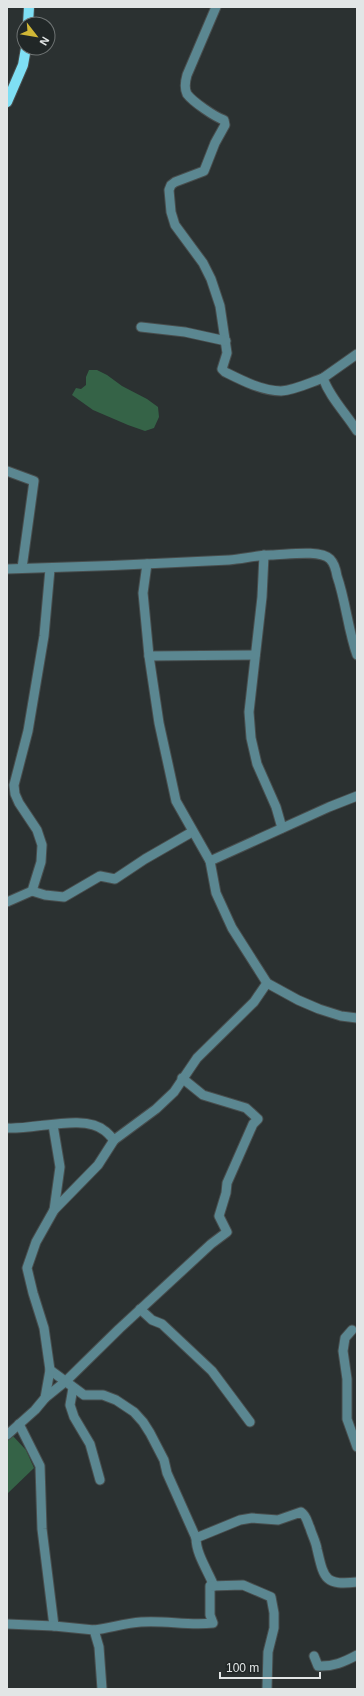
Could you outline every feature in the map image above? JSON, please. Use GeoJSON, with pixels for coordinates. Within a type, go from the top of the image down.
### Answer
{"type":"FeatureCollection","features":[{"type":"Feature","properties":{"kind":"main road"},"geometry":{"type":"LineString","coordinates":[[7,102],[23,65],[25,56]]}},
{"type":"Feature","properties":{"kind":"street"},"geometry":{"type":"LineString","coordinates":[[216,7],[187,75],[184,86],[188,95],[214,116],[224,120],[225,125],[215,143],[204,171],[175,182],[171,185],[169,190],[171,212],[175,225],[203,263],[211,279],[220,306],[227,353],[222,369],[237,378],[280,391],[323,378],[357,354]]}},
{"type":"Feature","properties":{"kind":"street"},"geometry":{"type":"LineString","coordinates":[[141,327],[185,332],[226,341]]}},
{"type":"Feature","properties":{"kind":"street"},"geometry":{"type":"LineString","coordinates":[[323,378],[330,394],[357,431]]}},
{"type":"Feature","properties":{"kind":"street"},"geometry":{"type":"LineString","coordinates":[[7,471],[34,481],[22,568]]}},
{"type":"Feature","properties":{"kind":"street"},"geometry":{"type":"LineString","coordinates":[[7,569],[50,569],[100,565],[231,560],[264,555],[317,554],[326,556],[331,560],[343,592],[357,655]]}},
{"type":"Feature","properties":{"kind":"street"},"geometry":{"type":"LineString","coordinates":[[264,555],[262,597],[249,712],[251,738],[256,764],[276,807],[282,828]]}},
{"type":"Feature","properties":{"kind":"street"},"geometry":{"type":"LineString","coordinates":[[147,564],[143,593],[149,656],[159,723],[176,801],[192,832],[210,861],[216,893],[232,928],[267,983],[298,1000],[320,1009],[341,1016],[357,1018]]}},
{"type":"Feature","properties":{"kind":"street"},"geometry":{"type":"LineString","coordinates":[[7,902],[32,890],[41,862],[42,845],[37,830],[19,803],[15,794],[14,785],[28,731],[44,636],[50,569]]}},
{"type":"Feature","properties":{"kind":"street"},"geometry":{"type":"LineString","coordinates":[[149,656],[255,656]]}},
{"type":"Feature","properties":{"kind":"street"},"geometry":{"type":"LineString","coordinates":[[210,861],[357,796]]}},
{"type":"Feature","properties":{"kind":"street"},"geometry":{"type":"LineString","coordinates":[[32,890],[45,895],[64,897],[100,876],[115,879],[145,858],[192,832]]}},
{"type":"Feature","properties":{"kind":"street"},"geometry":{"type":"LineString","coordinates":[[45,1398],[50,1370],[44,1328],[27,1268],[36,1242],[54,1210],[98,1165],[114,1140],[156,1109],[174,1092],[182,1078],[202,1053],[254,1002],[267,983]]}},
{"type":"Feature","properties":{"kind":"street"},"geometry":{"type":"LineString","coordinates":[[7,1435],[45,1398],[70,1384],[140,1309],[211,1244],[227,1232],[219,1216],[226,1193],[227,1183],[253,1124],[258,1118],[246,1108],[203,1095],[182,1078]]}},
{"type":"Feature","properties":{"kind":"street"},"geometry":{"type":"LineString","coordinates":[[7,1128],[53,1125],[72,1122],[94,1125],[105,1130],[114,1140]]}},
{"type":"Feature","properties":{"kind":"street"},"geometry":{"type":"LineString","coordinates":[[53,1125],[60,1167],[54,1210]]}},
{"type":"Feature","properties":{"kind":"street"},"geometry":{"type":"LineString","coordinates":[[140,1309],[152,1320],[162,1324],[212,1371],[250,1422]]}},
{"type":"Feature","properties":{"kind":"street"},"geometry":{"type":"LineString","coordinates":[[352,1330],[345,1338],[343,1351],[347,1378],[347,1419],[357,1447]]}},
{"type":"Feature","properties":{"kind":"street"},"geometry":{"type":"LineString","coordinates":[[50,1370],[84,1394],[103,1395],[116,1400],[134,1412],[143,1422],[164,1460],[167,1473],[196,1538],[196,1543],[203,1562],[214,1586]]}},
{"type":"Feature","properties":{"kind":"street"},"geometry":{"type":"LineString","coordinates":[[70,1384],[70,1405],[74,1417],[90,1444],[100,1480]]}},
{"type":"Feature","properties":{"kind":"street"},"geometry":{"type":"LineString","coordinates":[[19,1424],[40,1466],[42,1528],[54,1626]]}},
{"type":"Feature","properties":{"kind":"street"},"geometry":{"type":"LineString","coordinates":[[196,1538],[240,1520],[252,1518],[278,1520],[301,1512],[307,1518],[317,1547],[323,1574],[331,1581],[348,1583],[357,1582]]}},
{"type":"Feature","properties":{"kind":"street"},"geometry":{"type":"LineString","coordinates":[[7,1624],[54,1626],[94,1630],[140,1622],[170,1622],[197,1625],[213,1623],[210,1615],[210,1586],[243,1585],[270,1597],[274,1613],[274,1628],[268,1652],[267,1689]]}},
{"type":"Feature","properties":{"kind":"street"},"geometry":{"type":"LineString","coordinates":[[94,1630],[99,1647],[102,1689]]}},
{"type":"Feature","properties":{"kind":"street"},"geometry":{"type":"LineString","coordinates":[[314,1656],[318,1666],[328,1666],[343,1663],[357,1655]]}},
{"type":"Feature","properties":{"kind":"green space"},"geometry":{"type":"Polygon","coordinates":[[[89,370],[97,370],[107,375],[122,386],[147,399],[158,407],[159,417],[154,428],[145,431],[128,425],[93,410],[72,395],[76,388],[81,389],[86,385],[86,377],[89,370]]]}},
{"type":"Feature","properties":{"kind":"green space"},"geometry":{"type":"Polygon","coordinates":[[[12,1435],[26,1450],[34,1468],[7,1494],[7,1442],[12,1435]]]}}]}
